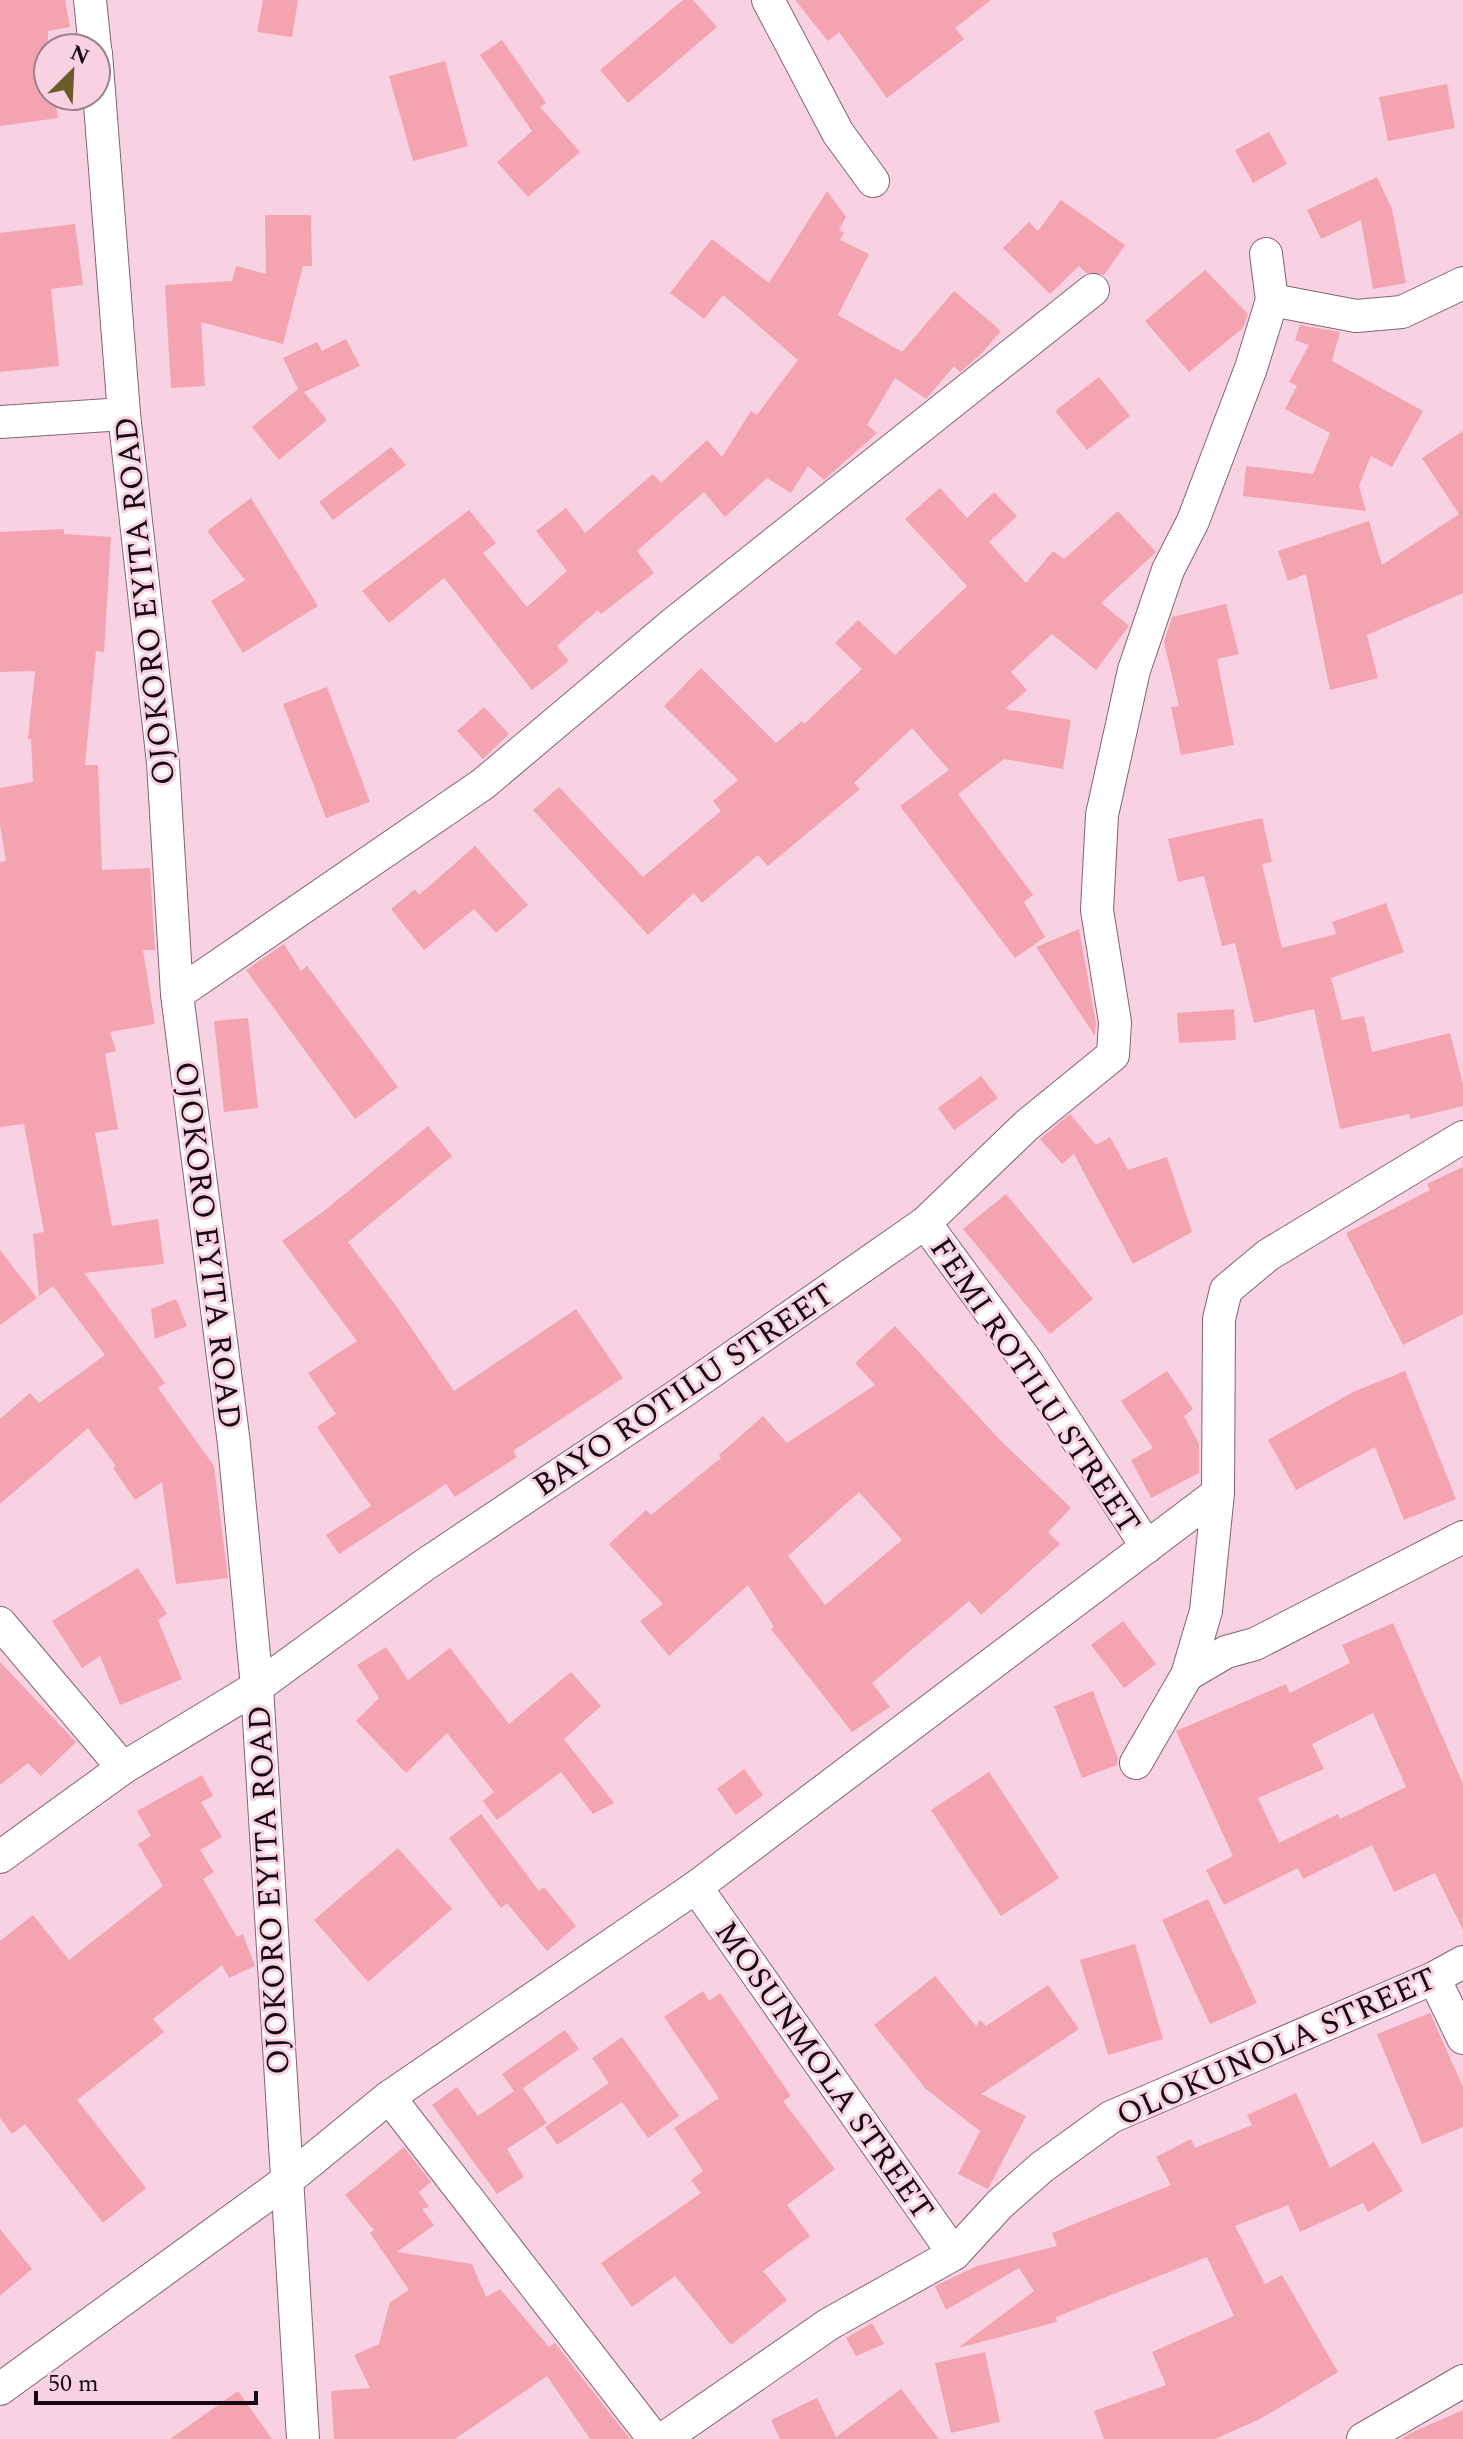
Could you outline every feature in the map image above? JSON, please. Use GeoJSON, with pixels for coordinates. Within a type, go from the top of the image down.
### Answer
{"type":"FeatureCollection","features":[{"type":"Feature","properties":{"kind":"street","name":"OJOKORO EYITA ROAD"},"geometry":{"type":"LineString","coordinates":[[90,0],[94,32]]}},
{"type":"Feature","properties":{"kind":"street"},"geometry":{"type":"LineString","coordinates":[[768,0],[838,133],[873,181]]}},
{"type":"Feature","properties":{"kind":"street","name":"OJOKORO EYITA ROAD"},"geometry":{"type":"LineString","coordinates":[[101,112],[124,414],[163,763],[177,994],[234,1444],[257,1687],[303,2439]]}},
{"type":"Feature","properties":{"kind":"street"},"geometry":{"type":"LineString","coordinates":[[1266,254],[1272,300],[1356,316],[1402,312],[1463,283]]}},
{"type":"Feature","properties":{"kind":"street"},"geometry":{"type":"LineString","coordinates":[[177,994],[483,784],[674,623],[1093,290]]}},
{"type":"Feature","properties":{"kind":"street","name":"BAYO ROTILU STREET"},"geometry":{"type":"LineString","coordinates":[[0,1857],[123,1768],[257,1687],[423,1566],[681,1393],[925,1223],[1027,1125],[1113,1055],[1116,1042],[1097,910],[1102,815],[1134,670],[1168,570],[1193,521],[1241,396],[1272,300]]}},
{"type":"Feature","properties":{"kind":"street"},"geometry":{"type":"LineString","coordinates":[[0,422],[124,414]]}},
{"type":"Feature","properties":{"kind":"street"},"geometry":{"type":"LineString","coordinates":[[1136,1763],[1187,1675],[1206,1611],[1218,1493],[1216,1365],[1219,1319],[1226,1290],[1268,1255],[1463,1137]]}},
{"type":"Feature","properties":{"kind":"street","name":"FEMI ROTILU STREET"},"geometry":{"type":"LineString","coordinates":[[925,1223],[1027,1362],[1147,1547]]}},
{"type":"Feature","properties":{"kind":"street"},"geometry":{"type":"LineString","coordinates":[[0,2389],[285,2182],[389,2097],[696,1887],[1218,1493]]}},
{"type":"Feature","properties":{"kind":"street"},"geometry":{"type":"LineString","coordinates":[[1187,1675],[1226,1652],[1255,1644],[1463,1537]]}},
{"type":"Feature","properties":{"kind":"street"},"geometry":{"type":"LineString","coordinates":[[0,1623],[123,1768]]}},
{"type":"Feature","properties":{"kind":"street","name":"MOSUNMOLA STREET"},"geometry":{"type":"LineString","coordinates":[[696,1887],[954,2254]]}},
{"type":"Feature","properties":{"kind":"street","name":"OLOKUNOLA STREET"},"geometry":{"type":"LineString","coordinates":[[663,2439],[829,2324],[954,2254],[1031,2176],[1111,2117],[1434,1978],[1463,1962]]}},
{"type":"Feature","properties":{"kind":"street"},"geometry":{"type":"LineString","coordinates":[[1434,1978],[1463,2038]]}},
{"type":"Feature","properties":{"kind":"street"},"geometry":{"type":"LineString","coordinates":[[389,2097],[654,2439]]}},
{"type":"Feature","properties":{"kind":"street"},"geometry":{"type":"LineString","coordinates":[[1363,2439],[1463,2381]]}},
{"type":"Feature","properties":{"kind":"building"},"geometry":{"type":"Polygon","coordinates":[[[0,0],[65,0],[70,27],[32,32],[32,112],[57,112],[58,118],[0,126],[0,0]]]}},
{"type":"Feature","properties":{"kind":"building"},"geometry":{"type":"Polygon","coordinates":[[[263,0],[298,0],[292,37],[257,32],[263,0]]]}},
{"type":"Feature","properties":{"kind":"building"},"geometry":{"type":"Polygon","coordinates":[[[683,0],[693,0],[717,27],[628,103],[600,70],[683,0]]]}},
{"type":"Feature","properties":{"kind":"building"},"geometry":{"type":"Polygon","coordinates":[[[795,0],[991,0],[955,28],[964,39],[887,98],[839,32],[828,41],[795,0]]]}},
{"type":"Feature","properties":{"kind":"building"},"geometry":{"type":"Polygon","coordinates":[[[502,40],[546,103],[540,107],[580,152],[528,197],[497,162],[532,131],[480,55],[502,40]]]}},
{"type":"Feature","properties":{"kind":"building"},"geometry":{"type":"Polygon","coordinates":[[[445,61],[468,146],[413,161],[389,76],[445,61]]]}},
{"type":"Feature","properties":{"kind":"building"},"geometry":{"type":"Polygon","coordinates":[[[1447,84],[1455,128],[1388,141],[1379,97],[1447,84]]]}},
{"type":"Feature","properties":{"kind":"building"},"geometry":{"type":"Polygon","coordinates":[[[1269,132],[1287,164],[1253,183],[1235,150],[1269,132]]]}},
{"type":"Feature","properties":{"kind":"building"},"geometry":{"type":"Polygon","coordinates":[[[1377,177],[1392,209],[1406,283],[1373,289],[1361,220],[1321,239],[1307,210],[1377,177]]]}},
{"type":"Feature","properties":{"kind":"building"},"geometry":{"type":"Polygon","coordinates":[[[827,191],[846,217],[839,230],[844,233],[840,240],[869,254],[838,315],[902,352],[954,291],[1001,331],[980,355],[960,372],[954,366],[926,399],[895,378],[867,425],[877,433],[824,480],[808,466],[791,493],[767,478],[725,517],[704,492],[637,551],[654,573],[601,614],[598,610],[557,646],[569,661],[532,690],[444,578],[389,623],[362,591],[469,510],[496,543],[483,553],[527,607],[567,571],[536,531],[566,508],[585,533],[653,474],[661,483],[707,440],[722,457],[751,411],[757,415],[798,360],[723,295],[704,319],[670,293],[712,239],[769,283],[827,191]]]}},
{"type":"Feature","properties":{"kind":"building"},"geometry":{"type":"Polygon","coordinates":[[[1061,200],[1125,245],[1104,275],[1086,273],[1079,266],[1050,294],[1003,248],[1029,222],[1038,231],[1061,200]]]}},
{"type":"Feature","properties":{"kind":"building"},"geometry":{"type":"Polygon","coordinates":[[[265,215],[311,215],[312,266],[303,266],[283,344],[201,322],[205,386],[171,388],[165,285],[232,281],[236,266],[266,274],[265,215]]]}},
{"type":"Feature","properties":{"kind":"building"},"geometry":{"type":"Polygon","coordinates":[[[75,224],[83,285],[51,289],[59,366],[0,372],[0,233],[75,224]]]}},
{"type":"Feature","properties":{"kind":"building"},"geometry":{"type":"Polygon","coordinates":[[[1205,270],[1248,314],[1243,328],[1189,372],[1145,321],[1205,270]]]}},
{"type":"Feature","properties":{"kind":"building"},"geometry":{"type":"Polygon","coordinates":[[[1300,325],[1340,332],[1332,361],[1423,411],[1392,467],[1371,456],[1359,486],[1366,511],[1243,496],[1246,466],[1313,474],[1330,433],[1285,409],[1297,386],[1289,382],[1309,345],[1295,340],[1300,325]]]}},
{"type":"Feature","properties":{"kind":"building"},"geometry":{"type":"Polygon","coordinates":[[[346,339],[360,366],[304,392],[327,420],[279,460],[252,427],[298,389],[283,358],[317,342],[322,351],[346,339]]]}},
{"type":"Feature","properties":{"kind":"building"},"geometry":{"type":"Polygon","coordinates":[[[1099,377],[1130,416],[1087,450],[1055,411],[1099,377]]]}},
{"type":"Feature","properties":{"kind":"building"},"geometry":{"type":"Polygon","coordinates":[[[1463,431],[1463,593],[1367,635],[1378,678],[1330,690],[1306,574],[1288,581],[1278,551],[1369,521],[1382,565],[1459,514],[1422,458],[1463,431]]]}},
{"type":"Feature","properties":{"kind":"building"},"geometry":{"type":"Polygon","coordinates":[[[391,447],[406,465],[333,520],[319,502],[391,447]]]}},
{"type":"Feature","properties":{"kind":"building"},"geometry":{"type":"Polygon","coordinates":[[[940,488],[967,518],[994,492],[1017,516],[989,542],[1026,583],[1053,551],[1064,559],[1118,511],[1156,552],[1101,603],[1129,626],[1096,670],[1052,634],[1011,672],[1027,690],[1005,709],[1071,720],[1063,769],[1004,759],[958,794],[1033,895],[1024,902],[1045,937],[1015,958],[900,806],[949,770],[912,728],[854,783],[860,789],[768,866],[758,855],[702,903],[694,893],[648,935],[533,810],[559,787],[643,877],[721,811],[713,801],[738,780],[664,706],[701,668],[776,743],[802,721],[804,724],[862,669],[835,643],[858,620],[895,655],[967,586],[905,519],[940,488]]]}},
{"type":"Feature","properties":{"kind":"building"},"geometry":{"type":"Polygon","coordinates":[[[251,498],[318,606],[243,653],[211,601],[245,580],[207,531],[251,498]]]}},
{"type":"Feature","properties":{"kind":"building"},"geometry":{"type":"Polygon","coordinates":[[[64,529],[64,534],[111,537],[104,652],[96,651],[85,765],[98,765],[102,870],[150,868],[155,950],[143,950],[155,1024],[110,1032],[116,1051],[105,1054],[118,1129],[95,1133],[112,1226],[158,1219],[164,1264],[84,1273],[165,1383],[158,1388],[214,1466],[228,1578],[176,1584],[162,1482],[135,1500],[113,1468],[116,1466],[88,1428],[0,1504],[0,1419],[30,1393],[39,1403],[105,1355],[53,1286],[39,1296],[33,1234],[44,1232],[24,1124],[0,1127],[0,862],[6,861],[0,824],[0,788],[33,782],[31,739],[28,739],[35,671],[0,672],[0,532],[64,529]]]}},
{"type":"Feature","properties":{"kind":"building"},"geometry":{"type":"Polygon","coordinates":[[[1226,604],[1239,654],[1217,659],[1234,745],[1181,755],[1171,707],[1179,706],[1164,642],[1172,617],[1226,604]]]}},
{"type":"Feature","properties":{"kind":"building"},"geometry":{"type":"Polygon","coordinates":[[[327,687],[370,802],[326,818],[283,704],[327,687]]]}},
{"type":"Feature","properties":{"kind":"building"},"geometry":{"type":"Polygon","coordinates":[[[484,707],[509,734],[483,759],[457,731],[484,707]]]}},
{"type":"Feature","properties":{"kind":"building"},"geometry":{"type":"Polygon","coordinates":[[[1262,818],[1272,862],[1262,864],[1282,948],[1336,934],[1332,922],[1386,903],[1404,952],[1331,978],[1342,1020],[1364,1016],[1372,1052],[1450,1033],[1463,1084],[1463,1106],[1410,1119],[1409,1114],[1340,1129],[1314,1009],[1254,1023],[1235,943],[1222,946],[1204,876],[1178,882],[1168,839],[1262,818]]]}},
{"type":"Feature","properties":{"kind":"building"},"geometry":{"type":"Polygon","coordinates":[[[475,846],[528,905],[496,933],[474,909],[424,950],[391,909],[415,889],[419,895],[475,846]]]}},
{"type":"Feature","properties":{"kind":"building"},"geometry":{"type":"Polygon","coordinates":[[[1079,929],[1096,1023],[1095,1036],[1036,947],[1079,929]]]}},
{"type":"Feature","properties":{"kind":"building"},"geometry":{"type":"Polygon","coordinates":[[[284,944],[301,971],[307,966],[398,1087],[355,1119],[246,970],[284,944]]]}},
{"type":"Feature","properties":{"kind":"building"},"geometry":{"type":"Polygon","coordinates":[[[1234,1009],[1236,1040],[1179,1043],[1177,1013],[1234,1009]]]}},
{"type":"Feature","properties":{"kind":"building"},"geometry":{"type":"Polygon","coordinates":[[[248,1018],[258,1108],[224,1112],[214,1021],[248,1018]]]}},
{"type":"Feature","properties":{"kind":"building"},"geometry":{"type":"Polygon","coordinates":[[[981,1076],[998,1098],[954,1130],[938,1108],[981,1076]]]}},
{"type":"Feature","properties":{"kind":"building"},"geometry":{"type":"Polygon","coordinates":[[[1070,1114],[1096,1145],[1110,1137],[1128,1170],[1167,1157],[1192,1232],[1133,1264],[1074,1154],[1062,1164],[1040,1139],[1070,1114]]]}},
{"type":"Feature","properties":{"kind":"building"},"geometry":{"type":"Polygon","coordinates":[[[428,1126],[452,1156],[348,1242],[454,1391],[576,1309],[623,1378],[513,1451],[517,1457],[455,1497],[446,1484],[339,1554],[326,1535],[371,1506],[317,1427],[336,1414],[308,1373],[357,1341],[282,1241],[324,1211],[428,1126]]]}},
{"type":"Feature","properties":{"kind":"building"},"geometry":{"type":"Polygon","coordinates":[[[1463,1167],[1463,1314],[1403,1345],[1346,1233],[1430,1190],[1427,1184],[1463,1167]]]}},
{"type":"Feature","properties":{"kind":"building"},"geometry":{"type":"Polygon","coordinates":[[[1006,1194],[1093,1299],[1050,1334],[963,1229],[1006,1194]]]}},
{"type":"Feature","properties":{"kind":"building"},"geometry":{"type":"Polygon","coordinates":[[[0,1250],[37,1298],[0,1325],[0,1250]]]}},
{"type":"Feature","properties":{"kind":"building"},"geometry":{"type":"Polygon","coordinates":[[[176,1299],[187,1326],[155,1339],[151,1309],[176,1299]]]}},
{"type":"Feature","properties":{"kind":"building"},"geometry":{"type":"Polygon","coordinates":[[[895,1326],[999,1439],[1071,1508],[1048,1532],[1060,1544],[981,1615],[969,1601],[872,1683],[890,1707],[852,1732],[771,1629],[774,1627],[748,1585],[669,1656],[640,1621],[663,1604],[609,1544],[646,1510],[651,1515],[721,1458],[719,1455],[763,1416],[787,1443],[875,1385],[855,1363],[895,1326]],[[859,1492],[788,1556],[825,1605],[902,1540],[859,1492]]]}},
{"type":"Feature","properties":{"kind":"building"},"geometry":{"type":"Polygon","coordinates":[[[1167,1371],[1193,1409],[1184,1416],[1199,1444],[1199,1473],[1151,1498],[1131,1460],[1153,1448],[1121,1401],[1167,1371]]]}},
{"type":"Feature","properties":{"kind":"building"},"geometry":{"type":"Polygon","coordinates":[[[1405,1371],[1456,1499],[1404,1520],[1375,1447],[1296,1490],[1268,1440],[1353,1392],[1405,1371]]]}},
{"type":"Feature","properties":{"kind":"building"},"geometry":{"type":"Polygon","coordinates":[[[138,1568],[167,1614],[158,1620],[182,1679],[120,1705],[100,1656],[82,1668],[52,1621],[138,1568]]]}},
{"type":"Feature","properties":{"kind":"building"},"geometry":{"type":"Polygon","coordinates":[[[1123,1621],[1156,1664],[1124,1688],[1091,1645],[1123,1621]]]}},
{"type":"Feature","properties":{"kind":"building"},"geometry":{"type":"Polygon","coordinates":[[[1393,1623],[1463,1784],[1463,1930],[1435,1873],[1394,1892],[1372,1845],[1303,1879],[1298,1868],[1224,1905],[1206,1870],[1233,1856],[1176,1731],[1286,1684],[1290,1693],[1350,1663],[1342,1645],[1393,1623]],[[1373,1713],[1312,1744],[1324,1769],[1258,1798],[1279,1843],[1338,1814],[1340,1819],[1406,1787],[1373,1713]]]}},
{"type":"Feature","properties":{"kind":"building"},"geometry":{"type":"Polygon","coordinates":[[[386,1647],[408,1680],[450,1648],[509,1724],[571,1672],[601,1706],[564,1739],[614,1803],[593,1814],[561,1772],[497,1820],[483,1801],[494,1792],[447,1733],[406,1773],[356,1721],[379,1698],[357,1665],[386,1647]]]}},
{"type":"Feature","properties":{"kind":"building"},"geometry":{"type":"Polygon","coordinates":[[[0,1662],[76,1742],[41,1776],[28,1763],[0,1785],[0,1662]]]}},
{"type":"Feature","properties":{"kind":"building"},"geometry":{"type":"Polygon","coordinates":[[[1093,1691],[1118,1758],[1117,1765],[1082,1778],[1054,1706],[1093,1691]]]}},
{"type":"Feature","properties":{"kind":"building"},"geometry":{"type":"Polygon","coordinates":[[[744,1769],[763,1795],[736,1815],[717,1789],[744,1769]]]}},
{"type":"Feature","properties":{"kind":"building"},"geometry":{"type":"Polygon","coordinates":[[[989,1772],[1059,1878],[1001,1916],[931,1810],[989,1772]]]}},
{"type":"Feature","properties":{"kind":"building"},"geometry":{"type":"Polygon","coordinates":[[[202,1775],[213,1796],[201,1802],[222,1837],[200,1850],[214,1872],[203,1879],[237,1937],[243,1934],[255,1966],[229,1978],[222,1965],[153,2019],[164,2032],[77,2100],[146,2188],[103,2223],[25,2124],[12,2134],[0,2118],[0,1941],[33,1915],[69,1960],[163,1886],[138,1844],[151,1836],[137,1811],[202,1775]]]}},
{"type":"Feature","properties":{"kind":"building"},"geometry":{"type":"Polygon","coordinates":[[[481,1814],[539,1891],[544,1887],[576,1926],[547,1951],[507,1903],[501,1908],[449,1838],[481,1814]]]}},
{"type":"Feature","properties":{"kind":"building"},"geometry":{"type":"Polygon","coordinates":[[[398,1848],[452,1909],[368,1982],[314,1920],[398,1848]]]}},
{"type":"Feature","properties":{"kind":"building"},"geometry":{"type":"Polygon","coordinates":[[[1208,1899],[1257,2003],[1210,2024],[1162,1920],[1208,1899]]]}},
{"type":"Feature","properties":{"kind":"building"},"geometry":{"type":"Polygon","coordinates":[[[1135,1944],[1163,2039],[1108,2055],[1080,1960],[1135,1944]]]}},
{"type":"Feature","properties":{"kind":"building"},"geometry":{"type":"Polygon","coordinates":[[[935,1976],[976,2026],[980,2020],[986,2026],[1048,1985],[1079,2029],[981,2094],[1026,2116],[988,2189],[958,2174],[980,2131],[926,2089],[874,2025],[935,1976]]]}},
{"type":"Feature","properties":{"kind":"building"},"geometry":{"type":"Polygon","coordinates":[[[703,1991],[709,2001],[720,1993],[791,2096],[783,2101],[835,2169],[787,2205],[810,2236],[763,2271],[787,2300],[731,2345],[675,2276],[632,2307],[601,2263],[701,2193],[691,2180],[703,2171],[674,2128],[719,2098],[664,2017],[703,1991]]]}},
{"type":"Feature","properties":{"kind":"building"},"geometry":{"type":"Polygon","coordinates":[[[1430,2013],[1463,2087],[1463,2127],[1422,2144],[1377,2034],[1430,2013]]]}},
{"type":"Feature","properties":{"kind":"building"},"geometry":{"type":"Polygon","coordinates":[[[565,2030],[579,2049],[523,2088],[547,2123],[507,2149],[524,2177],[497,2194],[432,2105],[457,2087],[478,2116],[514,2091],[502,2074],[565,2030]]]}},
{"type":"Feature","properties":{"kind":"building"},"geometry":{"type":"Polygon","coordinates":[[[622,2037],[679,2116],[648,2138],[622,2102],[557,2145],[545,2127],[609,2083],[592,2058],[622,2037]]]}},
{"type":"Feature","properties":{"kind":"building"},"geometry":{"type":"Polygon","coordinates":[[[1296,2093],[1330,2168],[1374,2142],[1403,2191],[1368,2212],[1363,2203],[1300,2232],[1288,2205],[1235,2226],[1265,2284],[1282,2275],[1338,2372],[1262,2418],[1215,2439],[1104,2439],[1094,2411],[1166,2385],[1152,2352],[1234,2316],[1207,2257],[1056,2317],[1057,2322],[958,2348],[1034,2291],[1019,2268],[946,2310],[935,2286],[977,2266],[1057,2246],[1052,2233],[1171,2185],[1156,2157],[1191,2139],[1195,2148],[1252,2125],[1247,2115],[1296,2093]]]}},
{"type":"Feature","properties":{"kind":"building"},"geometry":{"type":"Polygon","coordinates":[[[404,2147],[431,2182],[419,2192],[429,2207],[422,2209],[434,2225],[397,2252],[472,2264],[486,2297],[500,2289],[549,2347],[555,2343],[630,2439],[590,2439],[547,2376],[455,2439],[334,2439],[331,2391],[370,2388],[354,2355],[379,2344],[390,2302],[409,2290],[370,2233],[374,2230],[345,2195],[404,2147]]]}},
{"type":"Feature","properties":{"kind":"building"},"geometry":{"type":"Polygon","coordinates":[[[0,2229],[32,2269],[0,2296],[0,2229]]]}},
{"type":"Feature","properties":{"kind":"building"},"geometry":{"type":"Polygon","coordinates":[[[872,2323],[884,2344],[856,2356],[846,2338],[872,2323]]]}},
{"type":"Feature","properties":{"kind":"building"},"geometry":{"type":"Polygon","coordinates":[[[985,2352],[1000,2422],[951,2433],[935,2363],[985,2352]]]}},
{"type":"Feature","properties":{"kind":"building"},"geometry":{"type":"Polygon","coordinates":[[[901,2389],[939,2439],[780,2439],[771,2420],[817,2398],[836,2437],[901,2389]]]}},
{"type":"Feature","properties":{"kind":"building"},"geometry":{"type":"Polygon","coordinates":[[[238,2391],[272,2439],[170,2439],[238,2391]]]}},
{"type":"Feature","properties":{"kind":"building"},"geometry":{"type":"Polygon","coordinates":[[[1463,2410],[1463,2439],[1401,2439],[1413,2432],[1463,2410]]]}}]}
